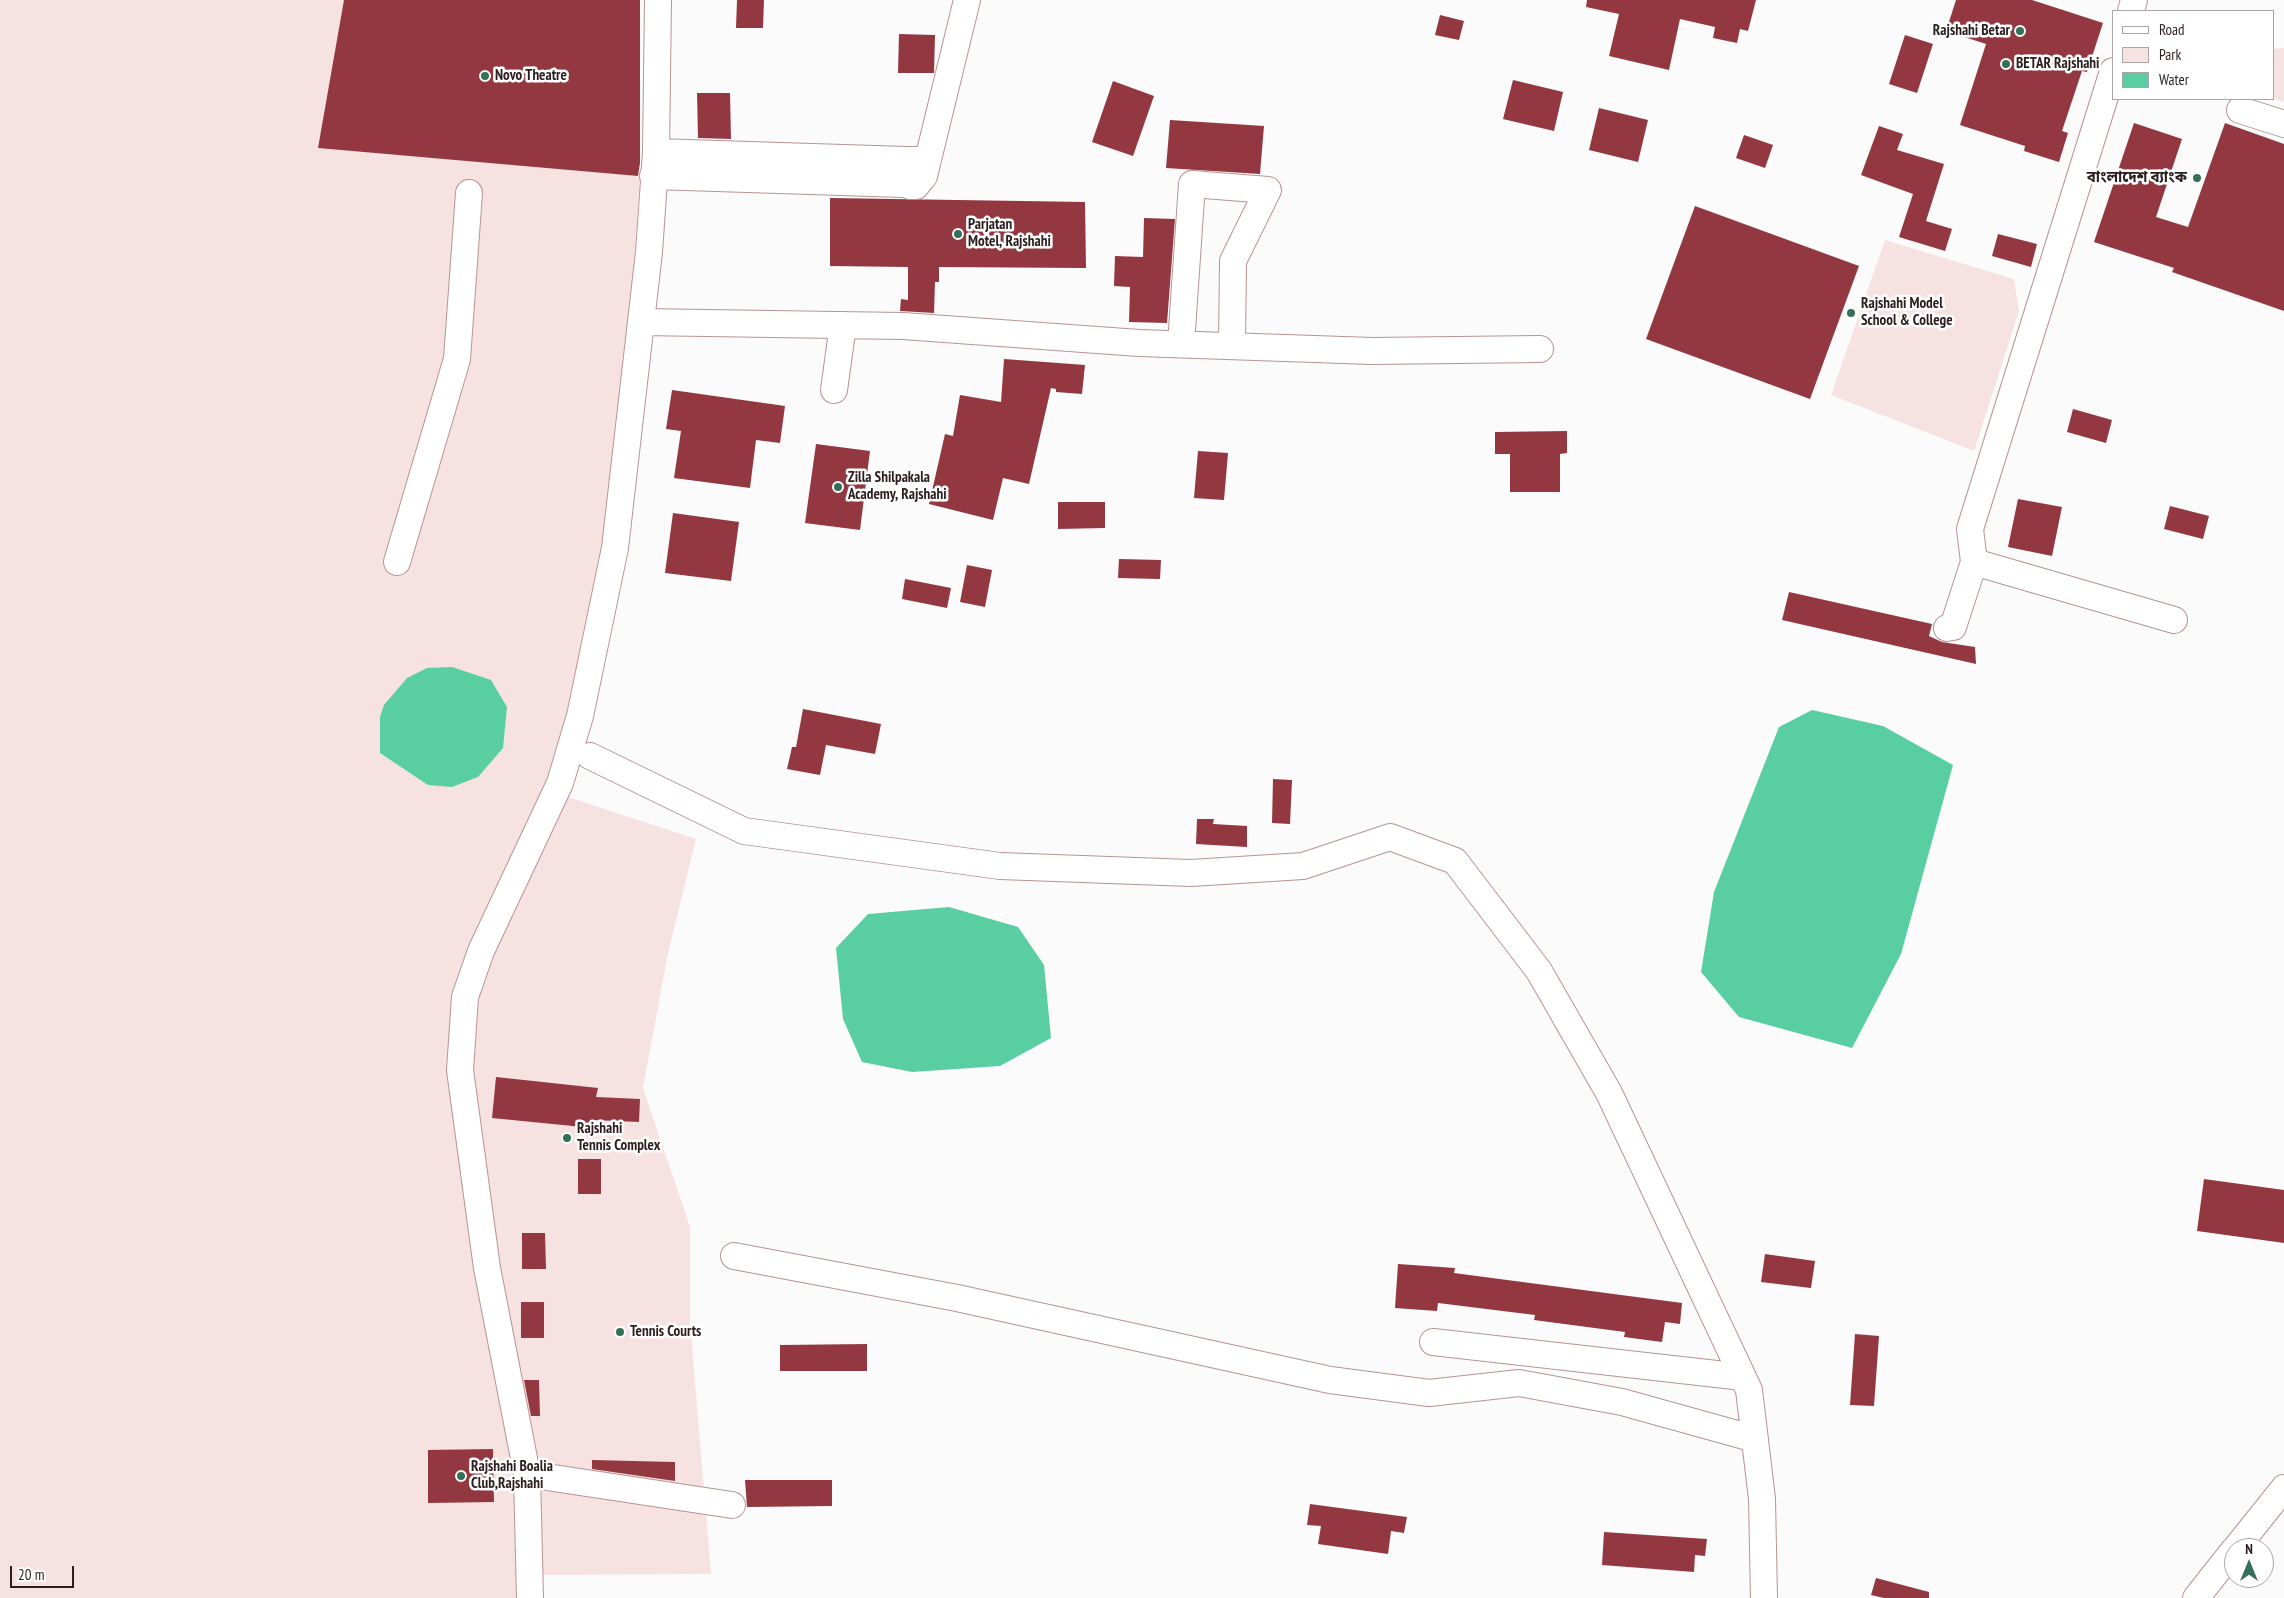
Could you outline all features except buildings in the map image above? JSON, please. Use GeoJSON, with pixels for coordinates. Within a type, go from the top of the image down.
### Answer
{"type":"FeatureCollection","features":[{"type":"Feature","properties":{"kind":"street"},"geometry":{"type":"LineString","coordinates":[[530,1598],[527,1474],[487,1268],[460,1070],[465,997],[481,951],[560,783],[580,716],[615,548],[649,252],[655,164],[658,0]]}},
{"type":"Feature","properties":{"kind":"street"},"geometry":{"type":"LineString","coordinates":[[655,164],[911,174],[967,0]]}},
{"type":"Feature","properties":{"kind":"street"},"geometry":{"type":"LineString","coordinates":[[1947,628],[1953,627],[1974,562],[1970,529],[2112,74]]}},
{"type":"Feature","properties":{"kind":"street"},"geometry":{"type":"LineString","coordinates":[[2240,110],[2284,124]]}},
{"type":"Feature","properties":{"kind":"street"},"geometry":{"type":"LineString","coordinates":[[1181,344],[1192,184],[1268,190],[1233,262],[1232,346]]}},
{"type":"Feature","properties":{"kind":"street"},"geometry":{"type":"LineString","coordinates":[[397,562],[457,359],[470,193]]}},
{"type":"Feature","properties":{"kind":"street"},"geometry":{"type":"LineString","coordinates":[[641,322],[903,326],[1181,344],[1372,351],[1540,349]]}},
{"type":"Feature","properties":{"kind":"street"},"geometry":{"type":"LineString","coordinates":[[834,390],[843,325]]}},
{"type":"Feature","properties":{"kind":"street"},"geometry":{"type":"LineString","coordinates":[[1974,562],[2174,620]]}},
{"type":"Feature","properties":{"kind":"street"},"geometry":{"type":"LineString","coordinates":[[590,756],[744,831],[1000,866],[1191,873],[1303,866],[1390,836],[1455,861],[1539,971],[1609,1093],[1749,1390],[1762,1499],[1764,1598]]}},
{"type":"Feature","properties":{"kind":"street"},"geometry":{"type":"LineString","coordinates":[[734,1256],[966,1300],[1330,1380],[1429,1393],[1519,1383],[1622,1402],[1755,1439]]}},
{"type":"Feature","properties":{"kind":"street"},"geometry":{"type":"LineString","coordinates":[[1433,1342],[1743,1377]]}},
{"type":"Feature","properties":{"kind":"street"},"geometry":{"type":"LineString","coordinates":[[527,1474],[732,1505]]}},
{"type":"Feature","properties":{"kind":"street"},"geometry":{"type":"LineString","coordinates":[[2244,1538],[2284,1488]]}},
{"type":"Feature","properties":{"kind":"street"},"geometry":{"type":"LineString","coordinates":[[2196,1598],[2224,1563]]}},
{"type":"Feature","properties":{"kind":"green space"},"geometry":{"type":"Polygon","coordinates":[[[0,0],[345,0],[318,148],[640,176],[627,369],[588,642],[568,738],[457,995],[520,1477],[524,1598],[0,1598],[0,0]]]}},
{"type":"Feature","properties":{"kind":"green space"},"geometry":{"type":"Polygon","coordinates":[[[2284,48],[2284,102],[2274,98],[2274,49],[2284,48]]]}},
{"type":"Feature","properties":{"kind":"green space"},"geometry":{"type":"Polygon","coordinates":[[[1885,240],[2014,279],[2019,311],[1974,451],[1831,395],[1885,240]]]}},
{"type":"Feature","properties":{"kind":"green space","name":"Rajshahi Tennis Complex"},"geometry":{"type":"Polygon","coordinates":[[[559,794],[696,839],[668,953],[643,1088],[690,1227],[690,1322],[711,1574],[536,1575],[481,1187],[468,1000],[559,794]]]}},
{"type":"Feature","properties":{"kind":"water"},"geometry":{"type":"Polygon","coordinates":[[[452,667],[491,680],[507,707],[503,748],[478,777],[452,787],[428,785],[380,753],[380,717],[384,705],[407,678],[427,668],[452,667]]]}},
{"type":"Feature","properties":{"kind":"water"},"geometry":{"type":"Polygon","coordinates":[[[1812,710],[1883,726],[1953,765],[1901,954],[1852,1048],[1739,1017],[1701,972],[1714,892],[1779,727],[1812,710]]]}},
{"type":"Feature","properties":{"kind":"water"},"geometry":{"type":"Polygon","coordinates":[[[949,907],[1018,927],[1044,965],[1051,1038],[1000,1066],[912,1072],[862,1062],[843,1019],[836,948],[868,914],[949,907]]]}},
{"type":"Feature","properties":{"kind":"place","name":"Rajshahi Betar"},"geometry":{"type":"Point","coordinates":[2020,31]}},
{"type":"Feature","properties":{"kind":"place","name":"BETAR Rajshahi"},"geometry":{"type":"Point","coordinates":[2006,64]}},
{"type":"Feature","properties":{"kind":"place","name":"Novo Theatre"},"geometry":{"type":"Point","coordinates":[485,76]}},
{"type":"Feature","properties":{"kind":"place","name":"বাংলাদেশ ব্যাংক"},"geometry":{"type":"Point","coordinates":[2197,178]}},
{"type":"Feature","properties":{"kind":"place","name":"Parjatan Motel, Rajshahi"},"geometry":{"type":"Point","coordinates":[958,234]}},
{"type":"Feature","properties":{"kind":"place","name":"Rajshahi Model School & College"},"geometry":{"type":"Point","coordinates":[1851,313]}},
{"type":"Feature","properties":{"kind":"place","name":"Zilla Shilpakala Academy, Rajshahi"},"geometry":{"type":"Point","coordinates":[838,487]}},
{"type":"Feature","properties":{"kind":"place","name":"Rajshahi Tennis Complex"},"geometry":{"type":"Point","coordinates":[567,1138]}},
{"type":"Feature","properties":{"kind":"place","name":"Tennis Courts"},"geometry":{"type":"Point","coordinates":[620,1332]}},
{"type":"Feature","properties":{"kind":"place","name":"Rajshahi Boalia Club,Rajshahi"},"geometry":{"type":"Point","coordinates":[461,1476]}}]}
